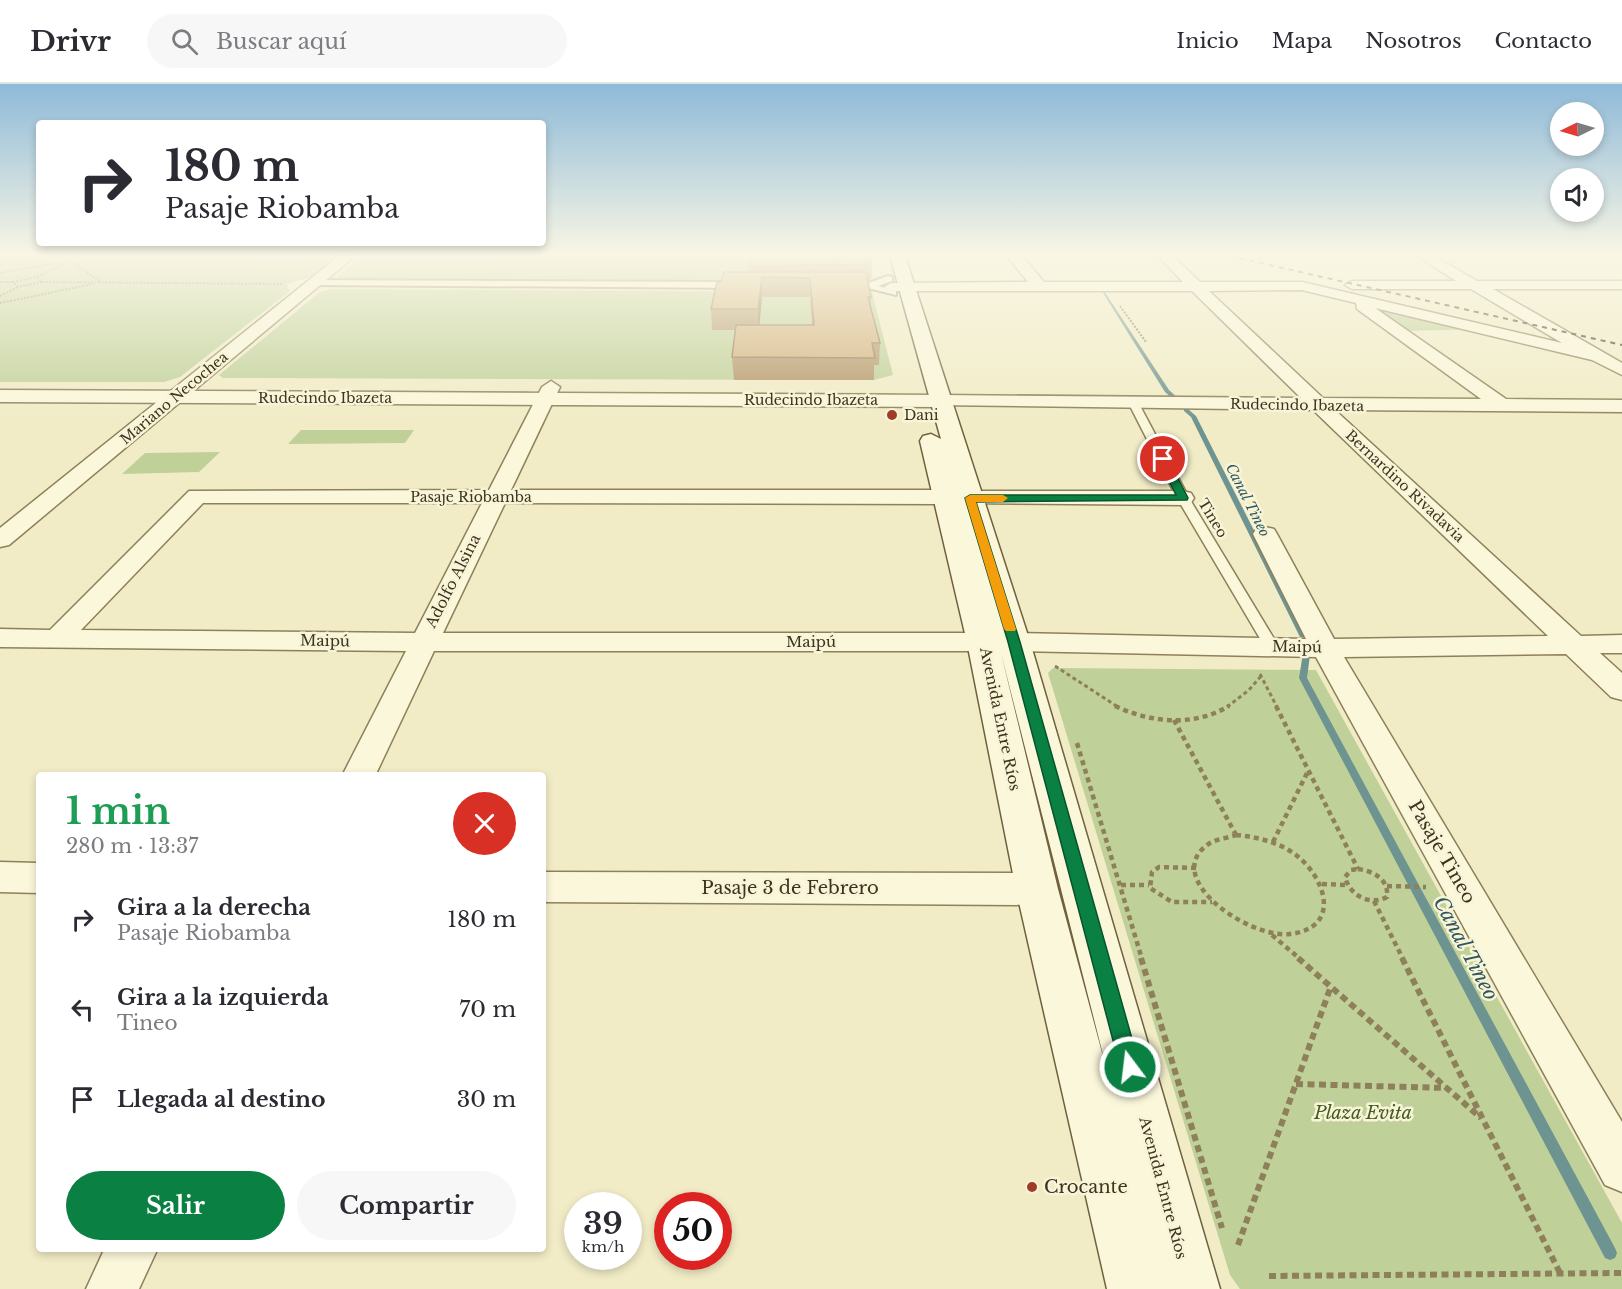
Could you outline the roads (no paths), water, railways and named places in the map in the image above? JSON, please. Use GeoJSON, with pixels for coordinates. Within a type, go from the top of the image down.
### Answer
{"type":"FeatureCollection","features":[{"type":"Feature","properties":{"kind":"main road","name":"Avenida Entre Ríos"},"geometry":{"type":"LineString","coordinates":[[902,312],[929,395],[998,642],[1191,1289]]}},
{"type":"Feature","properties":{"kind":"main road","name":"Rudecindo Ibazeta"},"geometry":{"type":"LineString","coordinates":[[0,385],[182,391],[929,395]]}},
{"type":"Feature","properties":{"kind":"main road","name":"Rudecindo Ibazeta"},"geometry":{"type":"LineString","coordinates":[[0,396],[182,391]]}},
{"type":"Feature","properties":{"kind":"main road","name":"Avenida Entre Ríos"},"geometry":{"type":"LineString","coordinates":[[998,642],[1037,889],[1136,1289]]}},
{"type":"Feature","properties":{"kind":"street","name":"Mariano Necochea"},"geometry":{"type":"LineString","coordinates":[[0,540],[279,312]]}},
{"type":"Feature","properties":{"kind":"street","name":"Bernardino Rivadavia"},"geometry":{"type":"LineString","coordinates":[[1221,312],[1622,690]]}},
{"type":"Feature","properties":{"kind":"street"},"geometry":{"type":"LineString","coordinates":[[1370,312],[1504,407]]}},
{"type":"Feature","properties":{"kind":"street"},"geometry":{"type":"LineString","coordinates":[[1415,312],[1597,356]]}},
{"type":"Feature","properties":{"kind":"street"},"geometry":{"type":"LineString","coordinates":[[1522,312],[1622,370]]}},
{"type":"Feature","properties":{"kind":"street","name":"Adolfo Alsina"},"geometry":{"type":"LineString","coordinates":[[360,772],[422,642],[548,393]]}},
{"type":"Feature","properties":{"kind":"street","name":"Rudecindo Ibazeta"},"geometry":{"type":"LineString","coordinates":[[929,395],[1318,405],[1622,406]]}},
{"type":"Feature","properties":{"kind":"street","name":"Pasaje Riobamba"},"geometry":{"type":"LineString","coordinates":[[58,638],[197,496],[1183,498]]}},
{"type":"Feature","properties":{"kind":"street","name":"Pasaje Tineo"},"geometry":{"type":"LineString","coordinates":[[1265,534],[1325,648],[1622,1168]]}},
{"type":"Feature","properties":{"kind":"street","name":"Maipú"},"geometry":{"type":"LineString","coordinates":[[0,638],[422,642],[998,642],[1264,656],[1325,648],[1622,644]]}},
{"type":"Feature","properties":{"kind":"street"},"geometry":{"type":"LineString","coordinates":[[0,877],[36,878]]}},
{"type":"Feature","properties":{"kind":"street","name":"Pasaje 3 de Febrero"},"geometry":{"type":"LineString","coordinates":[[546,886],[1037,889]]}},
{"type":"Feature","properties":{"kind":"street"},"geometry":{"type":"LineString","coordinates":[[112,1289],[130,1252]]}},
{"type":"Feature","properties":{"kind":"lane","name":"Tineo"},"geometry":{"type":"LineString","coordinates":[[1133,402],[1264,656]]}},
{"type":"Feature","properties":{"kind":"waterway","name":"Canal Tineo"},"geometry":{"type":"LineString","coordinates":[[1116,312],[1167,391],[1178,401]]}},
{"type":"Feature","properties":{"kind":"waterway","name":"Canal Tineo"},"geometry":{"type":"LineString","coordinates":[[1186,410],[1193,416],[1303,635]]}},
{"type":"Feature","properties":{"kind":"waterway","name":"Canal Tineo"},"geometry":{"type":"LineString","coordinates":[[1306,655],[1303,678],[1610,1253]]}},
{"type":"Feature","properties":{"kind":"railway"},"geometry":{"type":"LineString","coordinates":[[1478,312],[1622,345]]}},
{"type":"Feature","properties":{"kind":"place","name":"Dani"},"geometry":{"type":"Point","coordinates":[892,415]}},
{"type":"Feature","properties":{"kind":"place","name":"Crocante"},"geometry":{"type":"Point","coordinates":[1032,1187]}},
{"type":"Feature","properties":{"kind":"park label","name":"Plaza Evita"},"geometry":{"type":"Point","coordinates":[1363,1113]}}]}
